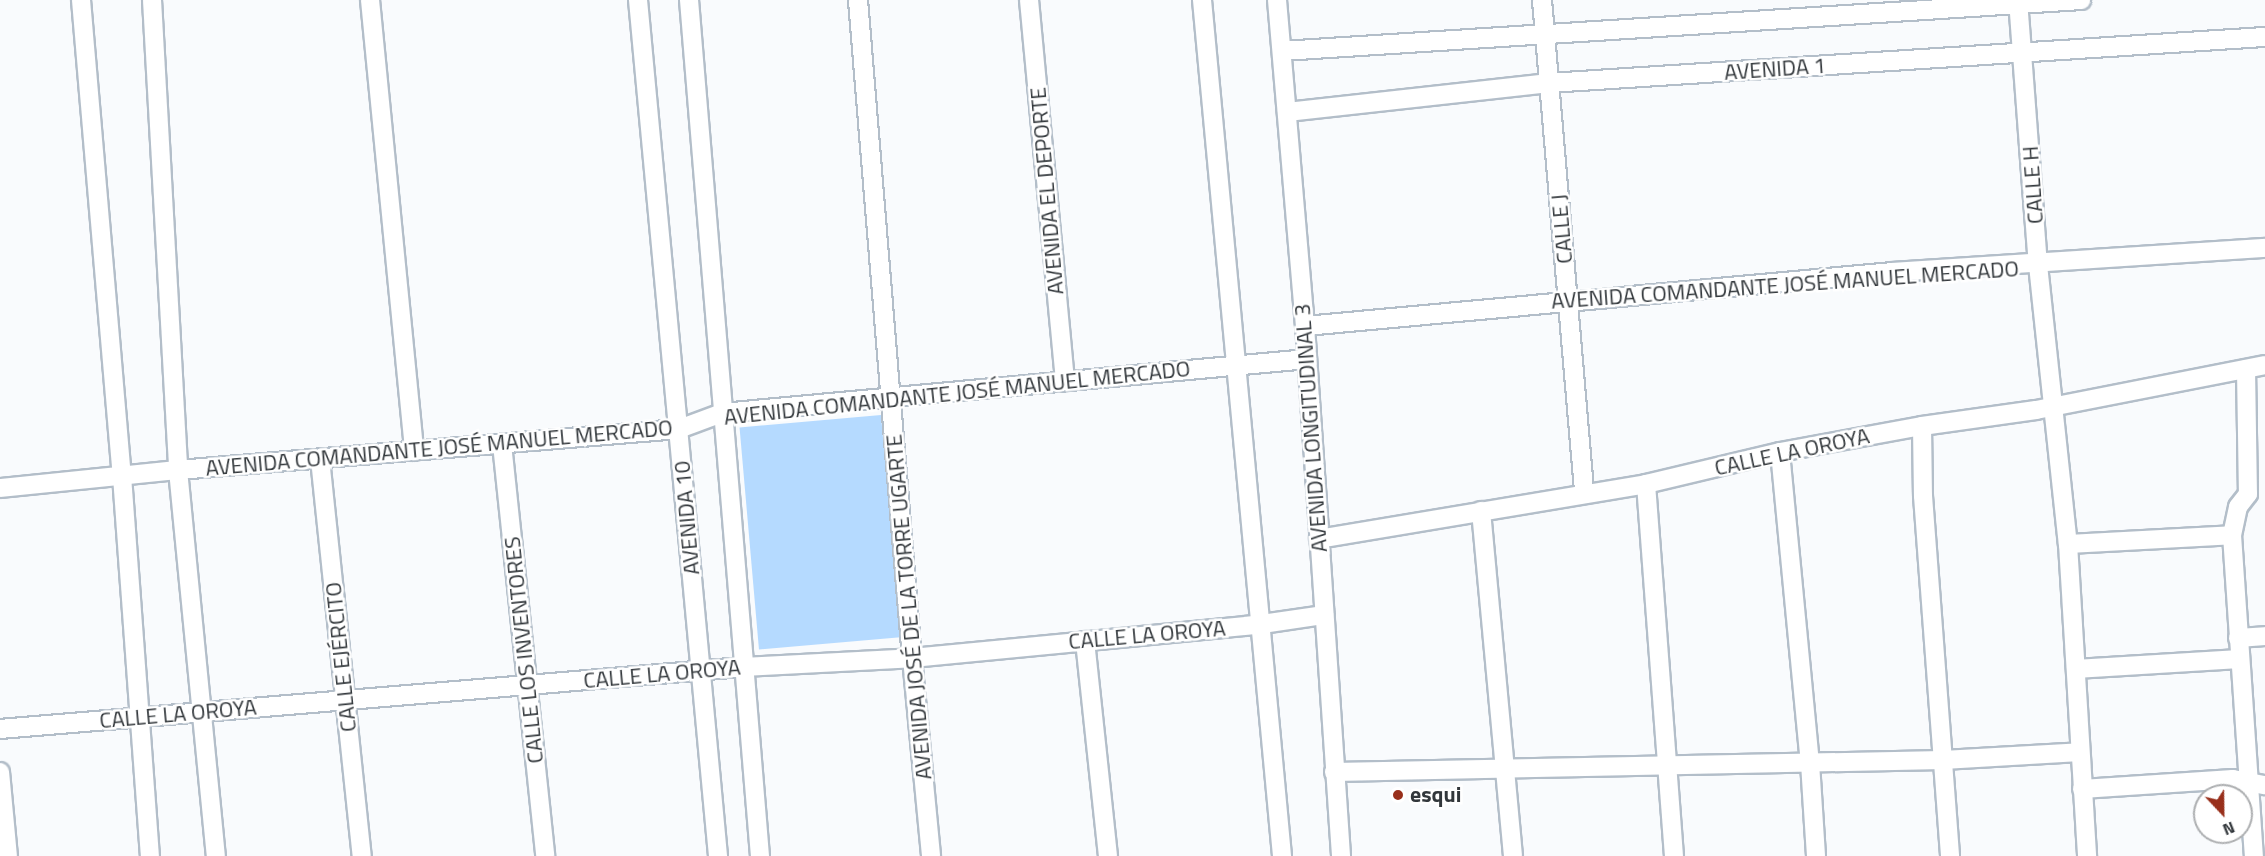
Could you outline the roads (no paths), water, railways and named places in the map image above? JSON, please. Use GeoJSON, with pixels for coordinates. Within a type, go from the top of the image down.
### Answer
{"type":"FeatureCollection","features":[{"type":"Feature","properties":{"kind":"street"},"geometry":{"type":"LineString","coordinates":[[81,0],[122,476],[150,856]]}},
{"type":"Feature","properties":{"kind":"street"},"geometry":{"type":"LineString","coordinates":[[152,0],[178,470],[216,856]]}},
{"type":"Feature","properties":{"kind":"street"},"geometry":{"type":"LineString","coordinates":[[370,0],[414,451]]}},
{"type":"Feature","properties":{"kind":"street","name":"AVENIDA 10"},"geometry":{"type":"LineString","coordinates":[[638,0],[718,856]]}},
{"type":"Feature","properties":{"kind":"street","name":"AVENIDA 10"},"geometry":{"type":"LineString","coordinates":[[689,0],[760,856]]}},
{"type":"Feature","properties":{"kind":"street","name":"AVENIDA JOSÉ DE LA TORRE UGARTE"},"geometry":{"type":"LineString","coordinates":[[858,0],[912,658],[931,856]]}},
{"type":"Feature","properties":{"kind":"street","name":"AVENIDA EL DEPORTE"},"geometry":{"type":"LineString","coordinates":[[1029,0],[1065,381]]}},
{"type":"Feature","properties":{"kind":"street"},"geometry":{"type":"LineString","coordinates":[[1202,0],[1282,856]]}},
{"type":"Feature","properties":{"kind":"street","name":"AVENIDA LONGITUDINAL 3"},"geometry":{"type":"LineString","coordinates":[[1277,0],[1305,326],[1341,856]]}},
{"type":"Feature","properties":{"kind":"street","name":"CALLE J"},"geometry":{"type":"LineString","coordinates":[[1542,0],[1584,494]]}},
{"type":"Feature","properties":{"kind":"street"},"geometry":{"type":"LineString","coordinates":[[1281,51],[2018,2],[2081,0]]}},
{"type":"Feature","properties":{"kind":"street","name":"CALLE H"},"geometry":{"type":"LineString","coordinates":[[2018,2],[2038,265],[2068,544],[2086,856]]}},
{"type":"Feature","properties":{"kind":"street","name":"AVENIDA 1"},"geometry":{"type":"LineString","coordinates":[[1287,112],[1549,83],[2265,37]]}},
{"type":"Feature","properties":{"kind":"street","name":"AVENIDA COMANDANTE JOSÉ MANUEL MERCADO"},"geometry":{"type":"LineString","coordinates":[[1305,326],[1893,272],[2038,265],[2265,249]]}},
{"type":"Feature","properties":{"kind":"street","name":"AVENIDA COMANDANTE JOSÉ MANUEL MERCADO"},"geometry":{"type":"LineString","coordinates":[[0,488],[178,470],[679,429],[722,413],[1307,359]]}},
{"type":"Feature","properties":{"kind":"street","name":"CALLE LA OROYA"},"geometry":{"type":"LineString","coordinates":[[1319,539],[1646,483],[1779,452],[2054,405],[2265,365]]}},
{"type":"Feature","properties":{"kind":"street"},"geometry":{"type":"LineString","coordinates":[[2246,369],[2256,493],[2238,507],[2232,535],[2239,659],[2257,784],[2254,856]]}},
{"type":"Feature","properties":{"kind":"street"},"geometry":{"type":"LineString","coordinates":[[1922,426],[1923,496],[1950,856]]}},
{"type":"Feature","properties":{"kind":"street","name":"CALLE LOS INVENTORES"},"geometry":{"type":"LineString","coordinates":[[502,444],[545,856]]}},
{"type":"Feature","properties":{"kind":"street"},"geometry":{"type":"LineString","coordinates":[[1779,452],[1810,763],[1816,856]]}},
{"type":"Feature","properties":{"kind":"street","name":"CALLE EJÉRCITO"},"geometry":{"type":"LineString","coordinates":[[320,459],[362,856]]}},
{"type":"Feature","properties":{"kind":"street"},"geometry":{"type":"LineString","coordinates":[[1646,483],[1674,856]]}},
{"type":"Feature","properties":{"kind":"street"},"geometry":{"type":"LineString","coordinates":[[1481,511],[1513,856]]}},
{"type":"Feature","properties":{"kind":"street"},"geometry":{"type":"LineString","coordinates":[[2068,544],[2232,535]]}},
{"type":"Feature","properties":{"kind":"street","name":"CALLE LA OROYA"},"geometry":{"type":"LineString","coordinates":[[0,729],[743,667],[912,658],[1262,624],[1324,615]]}},
{"type":"Feature","properties":{"kind":"street"},"geometry":{"type":"LineString","coordinates":[[2238,638],[2265,636]]}},
{"type":"Feature","properties":{"kind":"street"},"geometry":{"type":"LineString","coordinates":[[1085,641],[1108,856]]}},
{"type":"Feature","properties":{"kind":"street"},"geometry":{"type":"LineString","coordinates":[[2076,669],[2239,659]]}},
{"type":"Feature","properties":{"kind":"street"},"geometry":{"type":"LineString","coordinates":[[1334,772],[1943,760],[2080,752]]}},
{"type":"Feature","properties":{"kind":"street"},"geometry":{"type":"LineString","coordinates":[[0,772],[8,856]]}},
{"type":"Feature","properties":{"kind":"street"},"geometry":{"type":"LineString","coordinates":[[2082,789],[2233,779],[2257,784]]}},
{"type":"Feature","properties":{"kind":"place","name":"esqui"},"geometry":{"type":"Point","coordinates":[1398,795]}}]}
